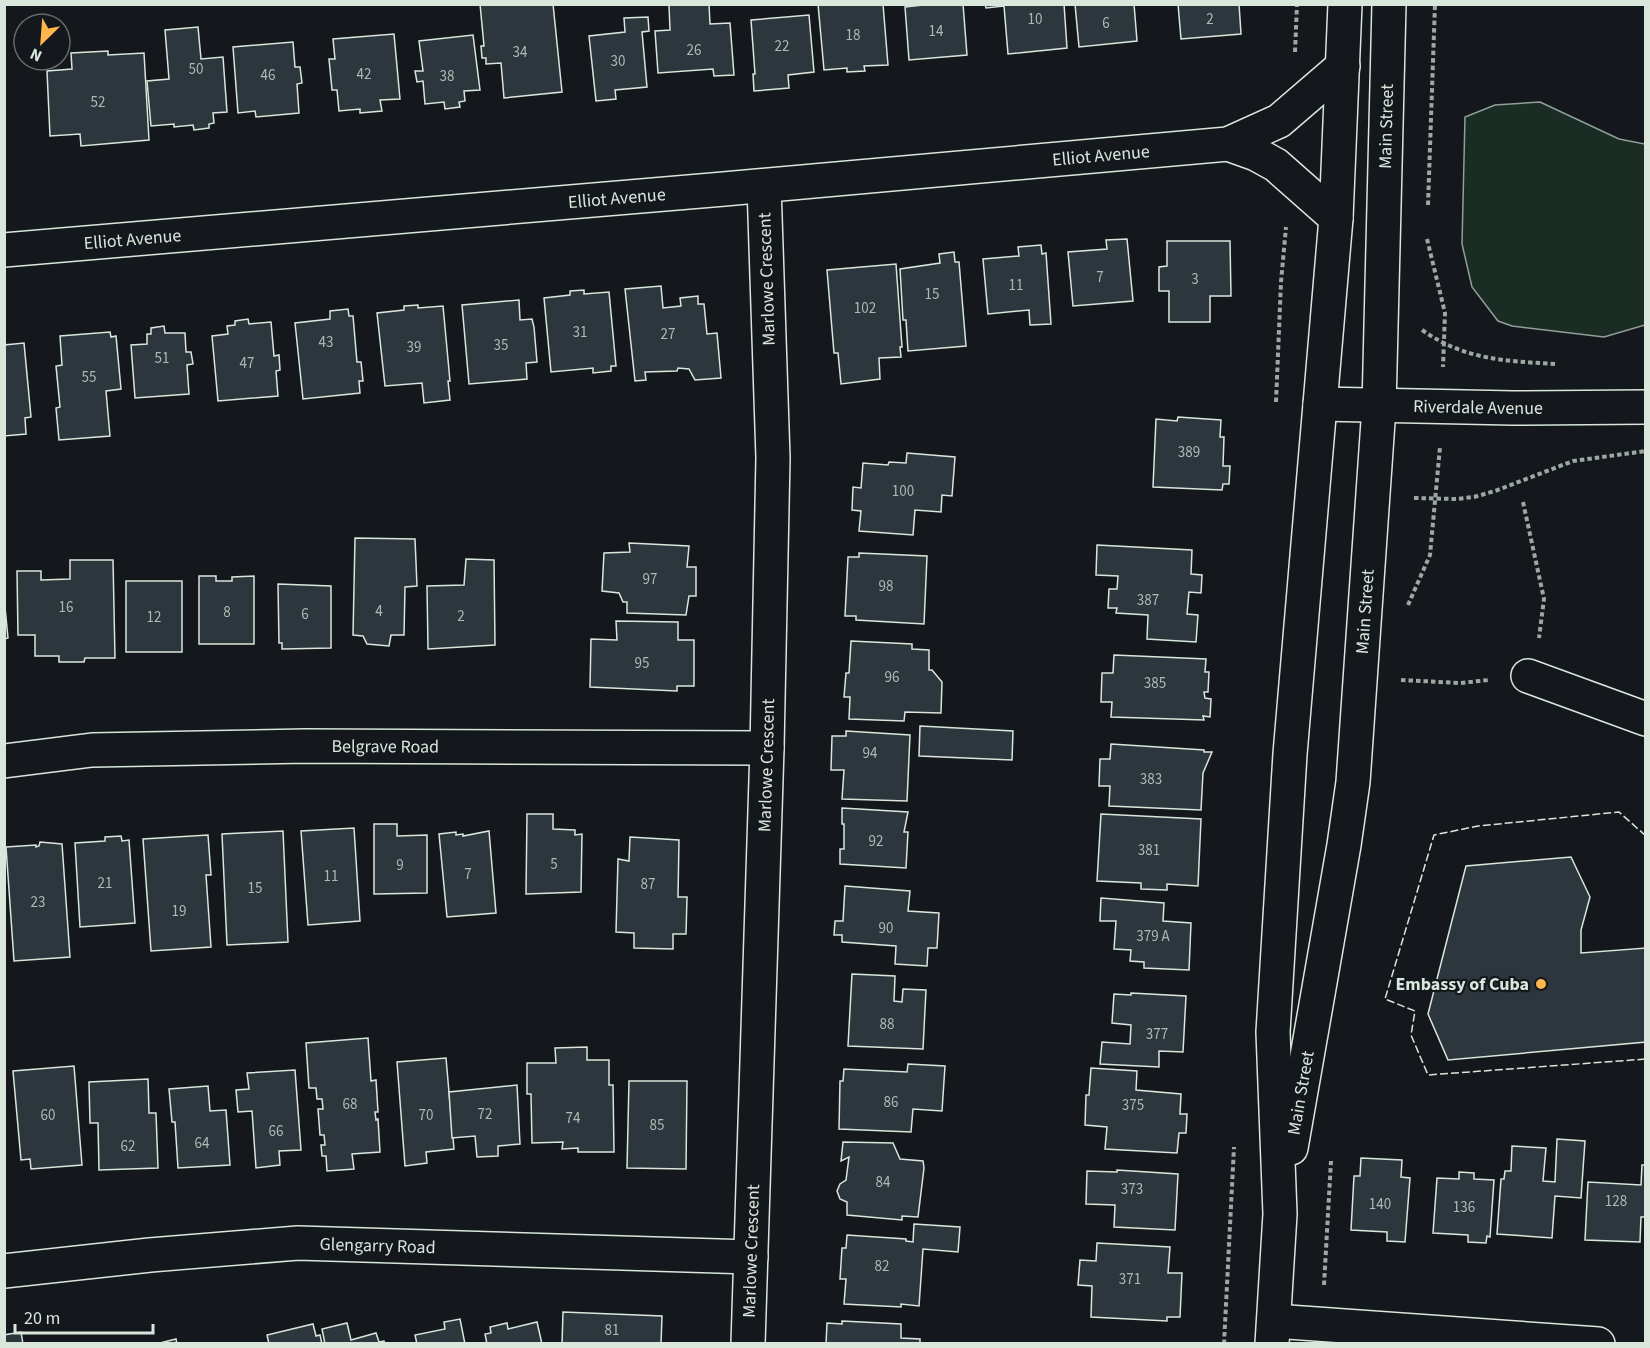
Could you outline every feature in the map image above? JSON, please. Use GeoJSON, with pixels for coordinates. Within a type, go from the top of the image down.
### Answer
{"type":"FeatureCollection","features":[{"type":"Feature","properties":{"kind":"street","name":"Main Street"},"geometry":{"type":"LineString","coordinates":[[1273,1332],[1280,1214],[1273,1032],[1290,754],[1336,218],[1345,4]]}},
{"type":"Feature","properties":{"kind":"street","name":"Main Street"},"geometry":{"type":"LineString","coordinates":[[1280,1214],[1353,782],[1379,407],[1389,4]]}},
{"type":"Feature","properties":{"kind":"street","name":"Elliot Avenue"},"geometry":{"type":"LineString","coordinates":[[4,250],[764,186],[1228,144],[1279,121],[1343,66]]}},
{"type":"Feature","properties":{"kind":"street","name":"Elliot Avenue"},"geometry":{"type":"LineString","coordinates":[[1228,144],[1256,154],[1276,165],[1336,218]]}},
{"type":"Feature","properties":{"kind":"street","name":"Marlowe Crescent"},"geometry":{"type":"LineString","coordinates":[[748,1344],[767,748],[773,458],[764,186]]}},
{"type":"Feature","properties":{"kind":"street","name":"Riverdale Avenue"},"geometry":{"type":"LineString","coordinates":[[1320,404],[1379,407],[1642,406]]}},
{"type":"Feature","properties":{"kind":"street"},"geometry":{"type":"LineString","coordinates":[[1528,676],[1646,719]]}},
{"type":"Feature","properties":{"kind":"street","name":"Belgrave Road"},"geometry":{"type":"LineString","coordinates":[[4,761],[92,750],[306,746],[767,748]]}},
{"type":"Feature","properties":{"kind":"street","name":"Glengarry Road"},"geometry":{"type":"LineString","coordinates":[[4,1271],[150,1254],[298,1243],[751,1257]]}},
{"type":"Feature","properties":{"kind":"street"},"geometry":{"type":"LineString","coordinates":[[1273,1332],[1598,1344]]}},
{"type":"Feature","properties":{"kind":"path"},"geometry":{"type":"LineString","coordinates":[[1295,64],[1298,4]]}},
{"type":"Feature","properties":{"kind":"path"},"geometry":{"type":"LineString","coordinates":[[1419,328],[1444,345],[1487,359],[1558,364]]}},
{"type":"Feature","properties":{"kind":"path"},"geometry":{"type":"LineString","coordinates":[[1413,498],[1474,497],[1573,460],[1646,451]]}},
{"type":"Feature","properties":{"kind":"path"},"geometry":{"type":"LineString","coordinates":[[1397,680],[1460,683],[1528,676],[1539,639],[1545,599],[1523,502]]}},
{"type":"Feature","properties":{"kind":"green space"},"geometry":{"type":"Polygon","coordinates":[[[1540,102],[1619,139],[1645,144],[1645,325],[1604,337],[1512,326],[1498,321],[1472,287],[1462,244],[1465,117],[1495,105],[1540,102]]]}},
{"type":"Feature","properties":{"kind":"building"},"geometry":{"type":"Polygon","coordinates":[[[480,4],[553,4],[562,92],[504,98],[501,63],[486,64],[486,58],[482,58],[481,46],[484,46],[480,4]]]}},
{"type":"Feature","properties":{"kind":"building"},"geometry":{"type":"Polygon","coordinates":[[[664,4],[709,4],[710,24],[730,23],[734,75],[714,76],[713,69],[658,73],[655,31],[670,30],[669,5],[664,4]]]}},
{"type":"Feature","properties":{"kind":"building"},"geometry":{"type":"Polygon","coordinates":[[[818,4],[883,4],[888,65],[864,66],[865,71],[847,72],[847,68],[824,70],[818,4]]]}},
{"type":"Feature","properties":{"kind":"building"},"geometry":{"type":"Polygon","coordinates":[[[963,4],[967,55],[909,60],[905,7],[963,4]]]}},
{"type":"Feature","properties":{"kind":"building"},"geometry":{"type":"Polygon","coordinates":[[[985,4],[1064,4],[1067,48],[1008,54],[1004,6],[986,8],[985,4]]]}},
{"type":"Feature","properties":{"kind":"building"},"geometry":{"type":"Polygon","coordinates":[[[1075,4],[1134,4],[1137,41],[1079,47],[1075,4]]]}},
{"type":"Feature","properties":{"kind":"building"},"geometry":{"type":"Polygon","coordinates":[[[1178,4],[1239,4],[1241,34],[1181,39],[1178,4]]]}},
{"type":"Feature","properties":{"kind":"building"},"geometry":{"type":"Polygon","coordinates":[[[809,15],[814,72],[788,75],[789,88],[754,91],[751,20],[809,15]]]}},
{"type":"Feature","properties":{"kind":"building"},"geometry":{"type":"Polygon","coordinates":[[[648,17],[649,31],[642,32],[647,87],[615,90],[616,99],[596,101],[589,36],[625,32],[624,18],[648,17]]]}},
{"type":"Feature","properties":{"kind":"building"},"geometry":{"type":"Polygon","coordinates":[[[198,27],[201,59],[223,57],[227,112],[213,113],[214,123],[209,124],[209,128],[194,130],[193,125],[174,127],[174,124],[151,126],[147,81],[169,79],[165,30],[198,27]]]}},
{"type":"Feature","properties":{"kind":"building"},"geometry":{"type":"Polygon","coordinates":[[[394,34],[400,99],[380,100],[382,111],[360,113],[360,109],[339,111],[337,90],[332,90],[329,59],[335,59],[333,39],[394,34]]]}},
{"type":"Feature","properties":{"kind":"building"},"geometry":{"type":"Polygon","coordinates":[[[473,35],[480,90],[464,91],[465,101],[459,102],[460,107],[445,109],[444,102],[425,104],[423,81],[417,82],[415,71],[423,71],[419,41],[473,35]]]}},
{"type":"Feature","properties":{"kind":"building"},"geometry":{"type":"Polygon","coordinates":[[[293,42],[295,67],[300,67],[302,83],[297,84],[299,113],[256,117],[255,111],[238,113],[233,47],[293,42]]]}},
{"type":"Feature","properties":{"kind":"building"},"geometry":{"type":"Polygon","coordinates":[[[108,51],[108,55],[144,53],[149,140],[81,146],[80,134],[50,136],[47,72],[72,72],[72,53],[108,51]]]}},
{"type":"Feature","properties":{"kind":"building"},"geometry":{"type":"Polygon","coordinates":[[[1127,239],[1133,301],[1073,306],[1068,252],[1107,249],[1106,240],[1127,239]]]}},
{"type":"Feature","properties":{"kind":"building"},"geometry":{"type":"Polygon","coordinates":[[[1167,241],[1230,241],[1231,296],[1210,296],[1210,322],[1169,322],[1169,291],[1159,291],[1159,267],[1167,266],[1167,241]]]}},
{"type":"Feature","properties":{"kind":"building"},"geometry":{"type":"Polygon","coordinates":[[[1041,245],[1042,254],[1046,253],[1051,324],[1030,325],[1029,310],[988,314],[983,259],[1019,256],[1018,247],[1041,245]]]}},
{"type":"Feature","properties":{"kind":"building"},"geometry":{"type":"Polygon","coordinates":[[[954,252],[955,262],[959,262],[966,346],[908,351],[906,320],[903,320],[900,269],[940,263],[939,254],[954,252]]]}},
{"type":"Feature","properties":{"kind":"building"},"geometry":{"type":"Polygon","coordinates":[[[896,264],[901,357],[879,358],[880,379],[841,384],[838,353],[834,353],[827,270],[896,264]]]}},
{"type":"Feature","properties":{"kind":"building"},"geometry":{"type":"Polygon","coordinates":[[[661,286],[663,308],[681,306],[680,298],[698,296],[698,304],[704,304],[707,334],[717,333],[721,378],[695,380],[689,369],[678,368],[677,371],[645,372],[646,380],[635,381],[625,289],[661,286]]]}},
{"type":"Feature","properties":{"kind":"building"},"geometry":{"type":"Polygon","coordinates":[[[584,290],[584,294],[609,292],[616,366],[611,366],[611,371],[593,373],[593,368],[551,372],[544,298],[570,295],[570,291],[584,290]]]}},
{"type":"Feature","properties":{"kind":"building"},"geometry":{"type":"Polygon","coordinates":[[[519,300],[520,320],[532,319],[534,327],[537,362],[526,363],[527,379],[469,384],[462,305],[519,300]]]}},
{"type":"Feature","properties":{"kind":"building"},"geometry":{"type":"Polygon","coordinates":[[[418,305],[418,308],[443,306],[450,400],[424,403],[422,383],[385,386],[377,313],[404,310],[404,306],[418,305]]]}},
{"type":"Feature","properties":{"kind":"building"},"geometry":{"type":"Polygon","coordinates":[[[348,309],[349,316],[353,316],[357,362],[361,362],[363,381],[359,381],[360,393],[303,399],[295,323],[330,319],[330,311],[348,309]]]}},
{"type":"Feature","properties":{"kind":"building"},"geometry":{"type":"Polygon","coordinates":[[[248,319],[249,324],[271,322],[274,356],[279,355],[280,370],[276,371],[278,396],[218,401],[212,336],[228,334],[227,326],[235,325],[235,321],[248,319]]]}},
{"type":"Feature","properties":{"kind":"building"},"geometry":{"type":"Polygon","coordinates":[[[164,326],[165,333],[185,333],[186,352],[191,352],[193,364],[187,365],[189,394],[135,398],[131,345],[147,344],[147,334],[151,334],[151,328],[164,326]]]}},
{"type":"Feature","properties":{"kind":"building"},"geometry":{"type":"Polygon","coordinates":[[[110,332],[111,337],[116,336],[121,389],[106,391],[110,436],[59,440],[56,408],[60,407],[56,366],[62,365],[60,336],[110,332]]]}},
{"type":"Feature","properties":{"kind":"building"},"geometry":{"type":"Polygon","coordinates":[[[24,343],[31,417],[25,418],[26,434],[4,436],[4,345],[24,343]]]}},
{"type":"Feature","properties":{"kind":"building"},"geometry":{"type":"Polygon","coordinates":[[[1178,417],[1221,420],[1220,437],[1224,437],[1223,466],[1230,466],[1229,484],[1223,484],[1222,490],[1153,487],[1156,419],[1177,421],[1178,417]]]}},
{"type":"Feature","properties":{"kind":"building"},"geometry":{"type":"Polygon","coordinates":[[[907,453],[955,457],[952,496],[942,495],[941,512],[915,510],[913,535],[859,531],[861,511],[852,510],[853,487],[861,488],[863,463],[888,465],[889,462],[906,463],[907,453]]]}},
{"type":"Feature","properties":{"kind":"building"},"geometry":{"type":"Polygon","coordinates":[[[355,538],[415,539],[417,586],[405,587],[404,635],[391,635],[389,646],[367,644],[363,636],[353,635],[355,538]]]}},
{"type":"Feature","properties":{"kind":"building"},"geometry":{"type":"Polygon","coordinates":[[[629,543],[689,546],[687,567],[696,567],[696,596],[689,596],[686,615],[627,613],[627,602],[623,602],[619,593],[602,591],[604,553],[630,552],[629,543]]]}},
{"type":"Feature","properties":{"kind":"building"},"geometry":{"type":"Polygon","coordinates":[[[1097,545],[1192,550],[1191,574],[1202,575],[1201,593],[1189,592],[1187,614],[1198,615],[1196,642],[1147,639],[1148,615],[1116,613],[1117,608],[1108,608],[1109,589],[1117,589],[1118,576],[1096,575],[1097,545]]]}},
{"type":"Feature","properties":{"kind":"building"},"geometry":{"type":"Polygon","coordinates":[[[859,553],[927,556],[924,624],[856,620],[856,616],[845,616],[848,557],[859,557],[859,553]]]}},
{"type":"Feature","properties":{"kind":"building"},"geometry":{"type":"Polygon","coordinates":[[[466,559],[494,560],[495,645],[428,649],[427,586],[464,585],[466,559]]]}},
{"type":"Feature","properties":{"kind":"building"},"geometry":{"type":"Polygon","coordinates":[[[70,560],[113,560],[115,658],[85,658],[84,662],[59,662],[59,656],[35,656],[35,635],[18,635],[17,571],[41,571],[41,580],[70,579],[70,560]]]}},
{"type":"Feature","properties":{"kind":"building"},"geometry":{"type":"Polygon","coordinates":[[[199,576],[216,576],[216,581],[232,581],[232,577],[254,576],[254,644],[199,644],[199,576]]]}},
{"type":"Feature","properties":{"kind":"building"},"geometry":{"type":"Polygon","coordinates":[[[126,581],[182,581],[182,652],[126,652],[126,581]]]}},
{"type":"Feature","properties":{"kind":"building"},"geometry":{"type":"Polygon","coordinates":[[[278,584],[331,586],[331,648],[282,649],[282,643],[279,643],[278,584]]]}},
{"type":"Feature","properties":{"kind":"building"},"geometry":{"type":"Polygon","coordinates":[[[4,597],[8,638],[4,639],[4,597]]]}},
{"type":"Feature","properties":{"kind":"building"},"geometry":{"type":"Polygon","coordinates":[[[616,621],[678,622],[678,640],[694,640],[694,686],[677,686],[677,691],[590,687],[591,639],[617,640],[616,621]]]}},
{"type":"Feature","properties":{"kind":"building"},"geometry":{"type":"Polygon","coordinates":[[[851,641],[912,644],[912,649],[929,650],[929,670],[932,670],[942,682],[941,713],[905,712],[904,721],[849,719],[850,697],[844,697],[846,673],[849,673],[851,641]]]}},
{"type":"Feature","properties":{"kind":"building"},"geometry":{"type":"Polygon","coordinates":[[[1114,655],[1206,659],[1205,672],[1209,672],[1208,692],[1204,692],[1205,698],[1211,699],[1210,717],[1203,716],[1204,720],[1111,717],[1112,702],[1101,702],[1102,673],[1113,673],[1114,655]]]}},
{"type":"Feature","properties":{"kind":"building"},"geometry":{"type":"Polygon","coordinates":[[[920,726],[1013,731],[1012,760],[919,756],[920,726]]]}},
{"type":"Feature","properties":{"kind":"building"},"geometry":{"type":"Polygon","coordinates":[[[846,731],[910,735],[907,801],[842,799],[844,770],[831,770],[832,736],[846,736],[846,731]]]}},
{"type":"Feature","properties":{"kind":"building"},"geometry":{"type":"Polygon","coordinates":[[[1111,744],[1212,752],[1203,773],[1201,810],[1109,806],[1110,786],[1099,786],[1100,759],[1110,759],[1111,744]]]}},
{"type":"Feature","properties":{"kind":"building"},"geometry":{"type":"Polygon","coordinates":[[[842,808],[908,812],[904,832],[908,832],[906,868],[840,864],[840,849],[844,849],[842,808]]]}},
{"type":"Feature","properties":{"kind":"building"},"geometry":{"type":"Polygon","coordinates":[[[527,814],[553,814],[553,829],[575,830],[575,835],[582,834],[581,892],[526,894],[527,814]]]}},
{"type":"Feature","properties":{"kind":"building"},"geometry":{"type":"Polygon","coordinates":[[[1101,814],[1201,819],[1198,886],[1167,884],[1167,890],[1141,889],[1141,883],[1097,881],[1101,814]]]}},
{"type":"Feature","properties":{"kind":"building"},"geometry":{"type":"Polygon","coordinates":[[[374,824],[397,824],[397,836],[427,835],[427,893],[374,894],[374,824]]]}},
{"type":"Feature","properties":{"kind":"building"},"geometry":{"type":"Polygon","coordinates":[[[354,828],[360,921],[308,925],[301,831],[354,828]]]}},
{"type":"Feature","properties":{"kind":"building"},"geometry":{"type":"Polygon","coordinates":[[[283,831],[288,942],[227,945],[222,834],[283,831]]]}},
{"type":"Feature","properties":{"kind":"building"},"geometry":{"type":"Polygon","coordinates":[[[489,831],[496,913],[447,917],[439,834],[456,832],[456,835],[463,834],[463,836],[489,831]]]}},
{"type":"Feature","properties":{"kind":"building"},"geometry":{"type":"Polygon","coordinates":[[[208,835],[211,875],[206,875],[211,947],[151,951],[143,839],[208,835]]]}},
{"type":"Feature","properties":{"kind":"building"},"geometry":{"type":"Polygon","coordinates":[[[121,836],[122,841],[129,840],[135,923],[80,927],[75,843],[105,841],[105,837],[121,836]]]}},
{"type":"Feature","properties":{"kind":"building"},"geometry":{"type":"Polygon","coordinates":[[[630,837],[679,840],[678,897],[687,897],[686,934],[673,934],[673,949],[634,948],[634,933],[616,932],[618,859],[629,861],[630,837]]]}},
{"type":"Feature","properties":{"kind":"building"},"geometry":{"type":"Polygon","coordinates":[[[40,842],[62,844],[70,957],[14,961],[6,847],[36,845],[36,847],[40,842]]]}},
{"type":"Feature","properties":{"kind":"building","name":"Embassy of Cuba"},"geometry":{"type":"Polygon","coordinates":[[[1571,857],[1590,897],[1581,930],[1581,953],[1646,948],[1646,1042],[1448,1060],[1428,1014],[1466,866],[1571,857]]]}},
{"type":"Feature","properties":{"kind":"building"},"geometry":{"type":"Polygon","coordinates":[[[845,886],[910,891],[908,911],[939,913],[937,948],[928,948],[927,966],[895,964],[896,946],[842,942],[842,935],[834,935],[835,921],[843,921],[845,886]]]}},
{"type":"Feature","properties":{"kind":"building"},"geometry":{"type":"Polygon","coordinates":[[[1101,898],[1164,903],[1163,921],[1191,923],[1189,970],[1144,968],[1144,962],[1130,961],[1131,950],[1114,949],[1116,921],[1100,921],[1101,898]]]}},
{"type":"Feature","properties":{"kind":"building"},"geometry":{"type":"Polygon","coordinates":[[[852,974],[895,976],[894,1001],[902,1002],[903,989],[926,990],[923,1049],[848,1046],[852,974]]]}},
{"type":"Feature","properties":{"kind":"building"},"geometry":{"type":"Polygon","coordinates":[[[1131,993],[1186,996],[1183,1052],[1159,1051],[1159,1067],[1100,1064],[1102,1042],[1130,1044],[1131,1025],[1112,1023],[1114,994],[1131,995],[1131,993]]]}},
{"type":"Feature","properties":{"kind":"building"},"geometry":{"type":"Polygon","coordinates":[[[368,1038],[371,1081],[376,1080],[378,1112],[375,1112],[376,1120],[378,1119],[380,1152],[352,1154],[354,1169],[327,1171],[326,1156],[322,1156],[321,1145],[325,1145],[324,1135],[320,1135],[318,1109],[323,1109],[322,1099],[317,1099],[316,1088],[309,1088],[306,1043],[368,1038]]]}},
{"type":"Feature","properties":{"kind":"building"},"geometry":{"type":"Polygon","coordinates":[[[587,1047],[587,1060],[609,1060],[609,1085],[613,1085],[614,1152],[578,1152],[578,1148],[562,1149],[563,1142],[532,1143],[531,1094],[527,1094],[527,1063],[556,1063],[555,1048],[587,1047]]]}},
{"type":"Feature","properties":{"kind":"building"},"geometry":{"type":"Polygon","coordinates":[[[446,1058],[454,1149],[426,1152],[427,1163],[405,1166],[397,1062],[446,1058]]]}},
{"type":"Feature","properties":{"kind":"building"},"geometry":{"type":"Polygon","coordinates":[[[908,1064],[945,1066],[942,1111],[913,1109],[911,1132],[839,1129],[840,1081],[843,1081],[844,1069],[907,1072],[908,1064]]]}},
{"type":"Feature","properties":{"kind":"building"},"geometry":{"type":"Polygon","coordinates":[[[74,1066],[82,1165],[31,1169],[30,1159],[21,1160],[13,1071],[74,1066]]]}},
{"type":"Feature","properties":{"kind":"building"},"geometry":{"type":"Polygon","coordinates":[[[1091,1068],[1137,1071],[1136,1090],[1181,1094],[1180,1114],[1187,1114],[1186,1133],[1179,1133],[1177,1153],[1105,1149],[1107,1127],[1085,1125],[1086,1095],[1089,1095],[1091,1068]]]}},
{"type":"Feature","properties":{"kind":"building"},"geometry":{"type":"Polygon","coordinates":[[[295,1070],[301,1150],[279,1151],[280,1165],[256,1168],[252,1111],[238,1112],[236,1090],[249,1089],[247,1073],[295,1070]]]}},
{"type":"Feature","properties":{"kind":"building"},"geometry":{"type":"Polygon","coordinates":[[[148,1079],[149,1113],[156,1113],[158,1168],[99,1170],[98,1123],[90,1123],[89,1082],[148,1079]]]}},
{"type":"Feature","properties":{"kind":"building"},"geometry":{"type":"Polygon","coordinates":[[[629,1081],[687,1081],[686,1169],[627,1168],[629,1081]]]}},
{"type":"Feature","properties":{"kind":"building"},"geometry":{"type":"Polygon","coordinates":[[[517,1085],[520,1144],[498,1146],[498,1156],[477,1157],[475,1136],[452,1138],[449,1092],[517,1085]]]}},
{"type":"Feature","properties":{"kind":"building"},"geometry":{"type":"Polygon","coordinates":[[[208,1086],[210,1111],[226,1110],[230,1165],[178,1168],[175,1122],[172,1122],[169,1089],[208,1086]]]}},
{"type":"Feature","properties":{"kind":"building"},"geometry":{"type":"Polygon","coordinates":[[[1557,1139],[1585,1141],[1581,1198],[1555,1196],[1552,1238],[1497,1234],[1501,1179],[1504,1179],[1505,1171],[1511,1171],[1512,1146],[1546,1148],[1543,1181],[1555,1182],[1557,1139]]]}},
{"type":"Feature","properties":{"kind":"building"},"geometry":{"type":"Polygon","coordinates":[[[843,1142],[893,1143],[900,1159],[923,1161],[918,1217],[902,1216],[902,1220],[847,1215],[847,1202],[840,1199],[837,1191],[840,1184],[846,1180],[849,1157],[841,1161],[843,1142]]]}},
{"type":"Feature","properties":{"kind":"building"},"geometry":{"type":"Polygon","coordinates":[[[1361,1158],[1402,1160],[1401,1177],[1410,1178],[1405,1242],[1387,1241],[1387,1232],[1351,1230],[1354,1176],[1360,1176],[1361,1158]]]}},
{"type":"Feature","properties":{"kind":"building"},"geometry":{"type":"Polygon","coordinates":[[[1642,1165],[1646,1165],[1646,1217],[1641,1217],[1640,1242],[1585,1240],[1588,1182],[1641,1185],[1642,1165]]]}},
{"type":"Feature","properties":{"kind":"building"},"geometry":{"type":"Polygon","coordinates":[[[1117,1170],[1178,1174],[1175,1230],[1114,1227],[1115,1205],[1086,1204],[1087,1171],[1117,1172],[1117,1170]]]}},
{"type":"Feature","properties":{"kind":"building"},"geometry":{"type":"Polygon","coordinates":[[[1459,1172],[1474,1173],[1474,1179],[1494,1180],[1490,1237],[1487,1236],[1486,1243],[1468,1242],[1468,1235],[1433,1233],[1437,1178],[1459,1179],[1459,1172]]]}},
{"type":"Feature","properties":{"kind":"building"},"geometry":{"type":"Polygon","coordinates":[[[914,1224],[960,1227],[958,1252],[923,1249],[919,1306],[844,1304],[846,1279],[840,1279],[842,1248],[846,1248],[847,1235],[906,1239],[906,1241],[913,1242],[914,1224]]]}},
{"type":"Feature","properties":{"kind":"building"},"geometry":{"type":"Polygon","coordinates":[[[1097,1243],[1170,1247],[1168,1273],[1182,1273],[1180,1317],[1167,1317],[1167,1321],[1091,1317],[1092,1286],[1078,1285],[1080,1260],[1096,1261],[1097,1243]]]}},
{"type":"Feature","properties":{"kind":"building"},"geometry":{"type":"Polygon","coordinates":[[[563,1312],[662,1316],[661,1344],[562,1344],[563,1312]]]}},
{"type":"Feature","properties":{"kind":"building"},"geometry":{"type":"Polygon","coordinates":[[[460,1319],[465,1344],[417,1344],[415,1335],[445,1329],[444,1322],[460,1319]]]}},
{"type":"Feature","properties":{"kind":"building"},"geometry":{"type":"Polygon","coordinates":[[[842,1321],[901,1324],[901,1338],[920,1339],[920,1344],[826,1344],[827,1323],[842,1324],[842,1321]]]}},
{"type":"Feature","properties":{"kind":"building"},"geometry":{"type":"Polygon","coordinates":[[[537,1322],[542,1344],[487,1344],[485,1334],[491,1333],[490,1327],[507,1323],[508,1329],[537,1322]]]}},
{"type":"Feature","properties":{"kind":"building"},"geometry":{"type":"Polygon","coordinates":[[[347,1323],[351,1340],[376,1333],[379,1342],[384,1341],[385,1344],[325,1344],[322,1329],[347,1323]]]}},
{"type":"Feature","properties":{"kind":"building"},"geometry":{"type":"Polygon","coordinates":[[[313,1324],[316,1336],[320,1335],[322,1344],[269,1344],[267,1335],[313,1324]]]}},
{"type":"Feature","properties":{"kind":"building"},"geometry":{"type":"Polygon","coordinates":[[[21,1332],[23,1344],[4,1344],[4,1335],[21,1332]]]}},
{"type":"Feature","properties":{"kind":"building"},"geometry":{"type":"Polygon","coordinates":[[[176,1339],[177,1344],[156,1344],[176,1339]]]}},
{"type":"Feature","properties":{"kind":"fence"},"geometry":{"type":"LineString","coordinates":[[1636,4],[1646,5]]}},
{"type":"Feature","properties":{"kind":"fence"},"geometry":{"type":"LineString","coordinates":[[1646,836],[1619,812],[1478,826],[1434,835],[1385,999],[1415,1011],[1411,1035],[1428,1075],[1646,1059]]}},
{"type":"Feature","properties":{"kind":"place","name":"Embassy of Cuba"},"geometry":{"type":"Point","coordinates":[1541,984]}}]}
